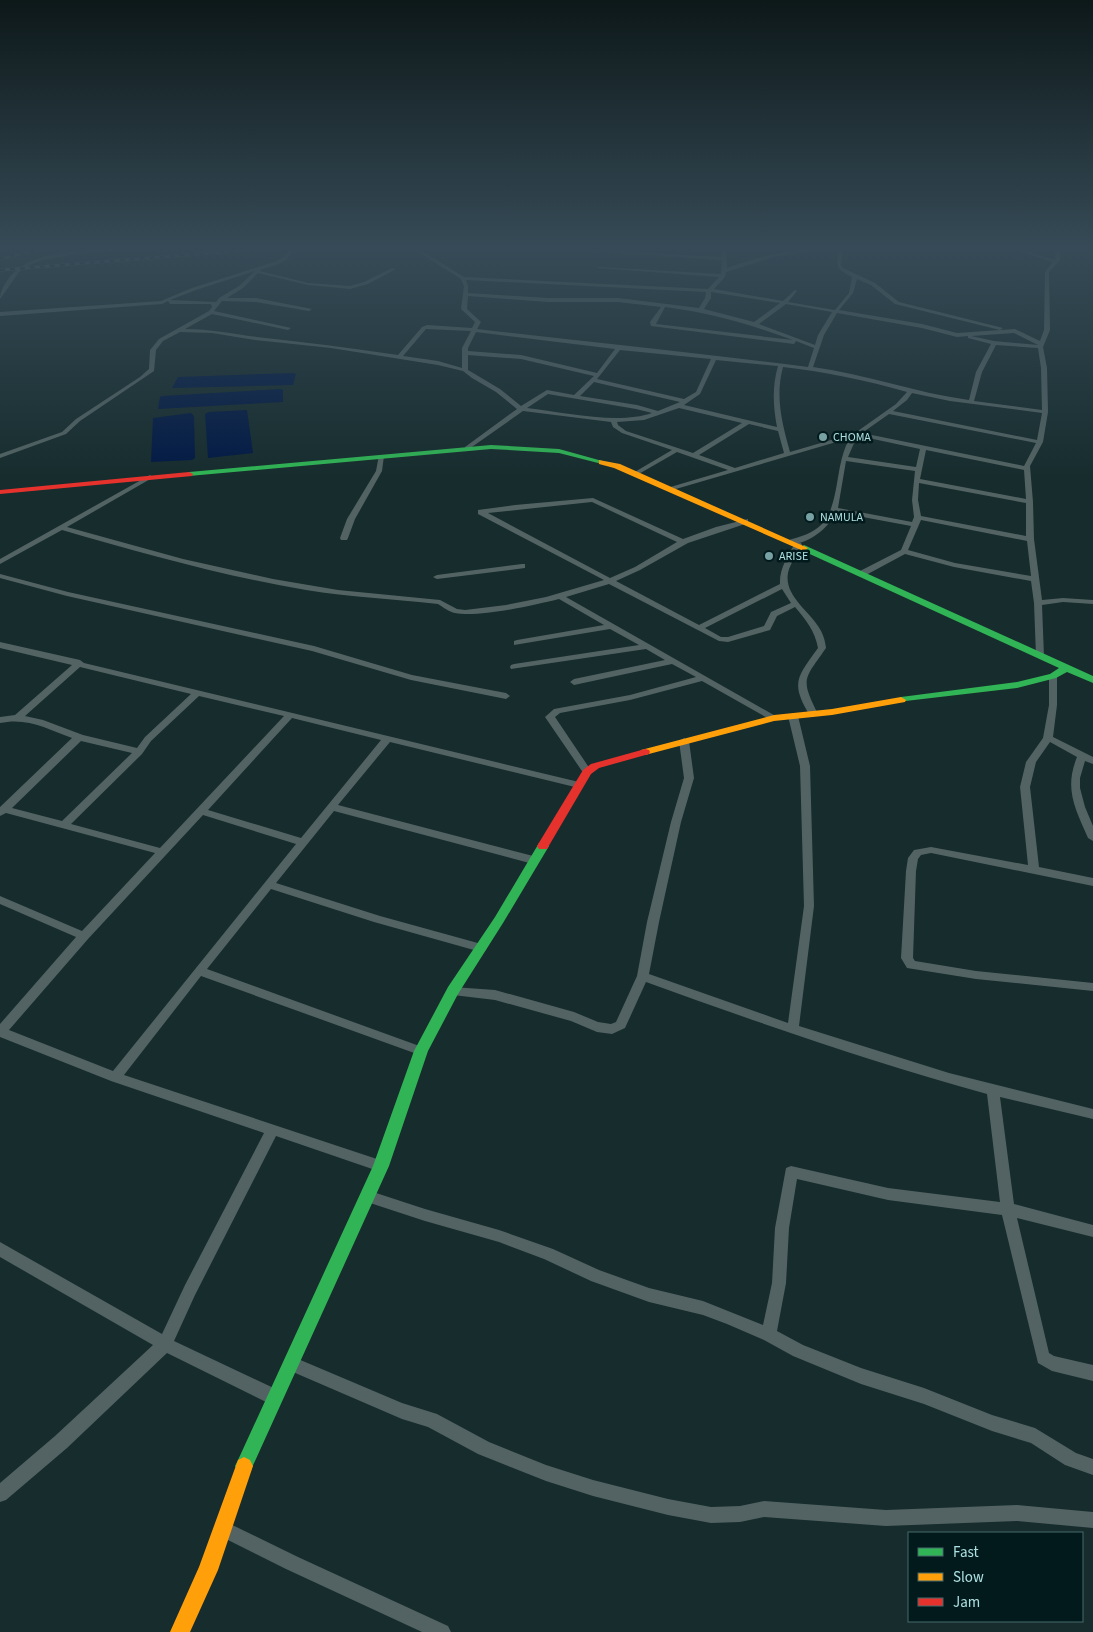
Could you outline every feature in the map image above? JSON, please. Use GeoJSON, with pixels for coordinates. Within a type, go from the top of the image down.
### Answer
{"type":"FeatureCollection","features":[{"type":"Feature","properties":{"kind":"street"},"geometry":{"type":"LineString","coordinates":[[0,456],[64,433],[78,420],[152,370],[153,350],[158,342],[188,324]]}},
{"type":"Feature","properties":{"kind":"street"},"geometry":{"type":"LineString","coordinates":[[273,324],[288,328]]}},
{"type":"Feature","properties":{"kind":"street"},"geometry":{"type":"LineString","coordinates":[[465,370],[465,348],[477,324]]}},
{"type":"Feature","properties":{"kind":"street"},"geometry":{"type":"LineString","coordinates":[[654,324],[755,339],[808,343]]}},
{"type":"Feature","properties":{"kind":"street"},"geometry":{"type":"LineString","coordinates":[[755,324],[816,346]]}},
{"type":"Feature","properties":{"kind":"street"},"geometry":{"type":"LineString","coordinates":[[810,368],[816,346],[828,324]]}},
{"type":"Feature","properties":{"kind":"street"},"geometry":{"type":"LineString","coordinates":[[911,324],[994,343],[1041,345]]}},
{"type":"Feature","properties":{"kind":"street"},"geometry":{"type":"LineString","coordinates":[[985,324],[1015,331],[1041,345]]}},
{"type":"Feature","properties":{"kind":"street"},"geometry":{"type":"LineString","coordinates":[[1040,656],[1038,603],[1030,538],[1030,502],[1027,469],[1040,442],[1045,412],[1044,368],[1041,345],[1047,330],[1047,324]]}},
{"type":"Feature","properties":{"kind":"street"},"geometry":{"type":"LineString","coordinates":[[399,357],[426,327],[476,330],[619,348],[810,368],[877,381],[911,391],[971,402],[1045,412]]}},
{"type":"Feature","properties":{"kind":"street"},"geometry":{"type":"LineString","coordinates":[[179,330],[220,332],[255,338],[331,346],[465,370],[472,377],[503,394],[522,409],[614,420],[644,418],[682,403],[698,393],[715,358]]}},
{"type":"Feature","properties":{"kind":"street"},"geometry":{"type":"LineString","coordinates":[[957,335],[1015,331]]}},
{"type":"Feature","properties":{"kind":"street"},"geometry":{"type":"LineString","coordinates":[[971,402],[982,366],[994,343]]}},
{"type":"Feature","properties":{"kind":"street"},"geometry":{"type":"LineString","coordinates":[[575,397],[596,377],[619,348]]}},
{"type":"Feature","properties":{"kind":"street"},"geometry":{"type":"LineString","coordinates":[[466,353],[521,357],[781,430]]}},
{"type":"Feature","properties":{"kind":"street"},"geometry":{"type":"LineString","coordinates":[[780,364],[775,381],[775,402],[788,455]]}},
{"type":"Feature","properties":{"kind":"street"},"geometry":{"type":"LineString","coordinates":[[813,714],[801,686],[806,670],[822,648],[822,639],[812,620],[796,604],[784,585],[784,573],[795,543],[824,526],[834,508],[844,459],[850,442],[887,412],[905,401],[911,391]]}},
{"type":"Feature","properties":{"kind":"street"},"geometry":{"type":"LineString","coordinates":[[467,448],[546,392],[637,407],[658,413]]}},
{"type":"Feature","properties":{"kind":"street"},"geometry":{"type":"LineString","coordinates":[[887,412],[1040,442]]}},
{"type":"Feature","properties":{"kind":"street"},"geometry":{"type":"LineString","coordinates":[[614,420],[615,426],[624,432],[732,470]]}},
{"type":"Feature","properties":{"kind":"street"},"geometry":{"type":"LineString","coordinates":[[693,456],[748,422]]}},
{"type":"Feature","properties":{"kind":"street"},"geometry":{"type":"LineString","coordinates":[[669,489],[858,434],[1027,469]]}},
{"type":"Feature","properties":{"kind":"street"},"geometry":{"type":"LineString","coordinates":[[0,492],[467,448],[501,447],[559,451],[617,466],[863,573],[1093,680]]}},
{"type":"Feature","properties":{"kind":"street"},"geometry":{"type":"LineString","coordinates":[[863,573],[904,551],[918,517],[915,500],[916,480],[923,448]]}},
{"type":"Feature","properties":{"kind":"street"},"geometry":{"type":"LineString","coordinates":[[635,474],[677,450]]}},
{"type":"Feature","properties":{"kind":"street"},"geometry":{"type":"LineString","coordinates":[[344,538],[351,519],[378,471],[381,456]]}},
{"type":"Feature","properties":{"kind":"street"},"geometry":{"type":"LineString","coordinates":[[844,459],[918,469]]}},
{"type":"Feature","properties":{"kind":"street"},"geometry":{"type":"LineString","coordinates":[[0,562],[150,477]]}},
{"type":"Feature","properties":{"kind":"street"},"geometry":{"type":"LineString","coordinates":[[916,480],[1030,502]]}},
{"type":"Feature","properties":{"kind":"street"},"geometry":{"type":"LineString","coordinates":[[682,542],[593,500],[481,512],[719,639],[728,640],[767,628],[774,614],[796,604]]}},
{"type":"Feature","properties":{"kind":"street"},"geometry":{"type":"LineString","coordinates":[[834,508],[915,525]]}},
{"type":"Feature","properties":{"kind":"street"},"geometry":{"type":"LineString","coordinates":[[918,517],[1030,538]]}},
{"type":"Feature","properties":{"kind":"street"},"geometry":{"type":"LineString","coordinates":[[62,528],[170,558],[256,577],[334,591],[440,602],[459,612],[562,598],[644,566],[682,542],[704,533],[745,521]]}},
{"type":"Feature","properties":{"kind":"street"},"geometry":{"type":"LineString","coordinates":[[904,551],[954,565],[1035,579]]}},
{"type":"Feature","properties":{"kind":"street"},"geometry":{"type":"LineString","coordinates":[[437,577],[522,566]]}},
{"type":"Feature","properties":{"kind":"street"},"geometry":{"type":"LineString","coordinates":[[0,576],[67,594],[314,649],[411,677],[506,696]]}},
{"type":"Feature","properties":{"kind":"street"},"geometry":{"type":"LineString","coordinates":[[699,628],[784,585]]}},
{"type":"Feature","properties":{"kind":"street"},"geometry":{"type":"LineString","coordinates":[[562,598],[774,718]]}},
{"type":"Feature","properties":{"kind":"street"},"geometry":{"type":"LineString","coordinates":[[1038,603],[1063,600],[1093,602]]}},
{"type":"Feature","properties":{"kind":"street"},"geometry":{"type":"LineString","coordinates":[[517,643],[612,626]]}},
{"type":"Feature","properties":{"kind":"street"},"geometry":{"type":"LineString","coordinates":[[0,644],[579,785]]}},
{"type":"Feature","properties":{"kind":"street"},"geometry":{"type":"LineString","coordinates":[[514,667],[646,646]]}},
{"type":"Feature","properties":{"kind":"street"},"geometry":{"type":"LineString","coordinates":[[574,682],[673,661]]}},
{"type":"Feature","properties":{"kind":"street"},"geometry":{"type":"LineString","coordinates":[[18,717],[80,663]]}},
{"type":"Feature","properties":{"kind":"street"},"geometry":{"type":"LineString","coordinates":[[180,1632],[208,1570],[249,1452],[381,1166],[421,1051],[453,991],[499,920],[533,860],[588,772],[603,764],[774,718],[1017,685],[1054,676],[1066,668]]}},
{"type":"Feature","properties":{"kind":"street"},"geometry":{"type":"LineString","coordinates":[[1034,870],[1025,787],[1030,762],[1048,738],[1053,705],[1054,676]]}},
{"type":"Feature","properties":{"kind":"street"},"geometry":{"type":"LineString","coordinates":[[588,772],[550,717],[552,714],[673,688],[703,678]]}},
{"type":"Feature","properties":{"kind":"street"},"geometry":{"type":"LineString","coordinates":[[65,824],[139,752],[148,739],[198,692]]}},
{"type":"Feature","properties":{"kind":"street"},"geometry":{"type":"LineString","coordinates":[[291,714],[84,936],[0,1032],[115,1078],[381,1166]]}},
{"type":"Feature","properties":{"kind":"street"},"geometry":{"type":"LineString","coordinates":[[792,716],[805,766],[810,906],[792,1029]]}},
{"type":"Feature","properties":{"kind":"street"},"geometry":{"type":"LineString","coordinates":[[0,720],[18,717],[36,721],[79,737],[139,752]]}},
{"type":"Feature","properties":{"kind":"street"},"geometry":{"type":"LineString","coordinates":[[3,811],[79,737]]}},
{"type":"Feature","properties":{"kind":"street"},"geometry":{"type":"LineString","coordinates":[[115,1078],[198,971],[388,738]]}},
{"type":"Feature","properties":{"kind":"street"},"geometry":{"type":"LineString","coordinates":[[1048,738],[1093,761]]}},
{"type":"Feature","properties":{"kind":"street"},"geometry":{"type":"LineString","coordinates":[[453,991],[502,997],[574,1017],[597,1027],[612,1029],[621,1025],[643,976],[653,922],[676,822],[689,778],[684,741]]}},
{"type":"Feature","properties":{"kind":"street"},"geometry":{"type":"LineString","coordinates":[[1082,756],[1075,770],[1073,783],[1080,811],[1093,838]]}},
{"type":"Feature","properties":{"kind":"street"},"geometry":{"type":"LineString","coordinates":[[332,807],[533,860]]}},
{"type":"Feature","properties":{"kind":"street"},"geometry":{"type":"LineString","coordinates":[[3,811],[65,824],[163,852]]}},
{"type":"Feature","properties":{"kind":"street"},"geometry":{"type":"LineString","coordinates":[[201,811],[303,842]]}},
{"type":"Feature","properties":{"kind":"street"},"geometry":{"type":"LineString","coordinates":[[1093,882],[931,850],[918,852],[913,858],[911,872],[907,958],[911,965],[976,975],[1093,987]]}},
{"type":"Feature","properties":{"kind":"street"},"geometry":{"type":"LineString","coordinates":[[269,884],[378,919],[480,948]]}},
{"type":"Feature","properties":{"kind":"street"},"geometry":{"type":"LineString","coordinates":[[0,900],[84,936]]}},
{"type":"Feature","properties":{"kind":"street"},"geometry":{"type":"LineString","coordinates":[[198,971],[421,1051]]}},
{"type":"Feature","properties":{"kind":"street"},"geometry":{"type":"LineString","coordinates":[[643,976],[792,1029],[993,1090],[1093,1114]]}},
{"type":"Feature","properties":{"kind":"street"},"geometry":{"type":"LineString","coordinates":[[993,1090],[1008,1209],[1043,1358],[1052,1363],[1093,1373]]}},
{"type":"Feature","properties":{"kind":"street"},"geometry":{"type":"LineString","coordinates":[[0,1494],[61,1442],[165,1344],[190,1290],[273,1129]]}},
{"type":"Feature","properties":{"kind":"street"},"geometry":{"type":"LineString","coordinates":[[770,1335],[779,1283],[782,1228],[791,1172],[888,1194],[1008,1209],[1093,1231]]}},
{"type":"Feature","properties":{"kind":"street"},"geometry":{"type":"LineString","coordinates":[[367,1196],[499,1236],[548,1254],[596,1276],[649,1295],[703,1308],[770,1335],[798,1351],[861,1376],[924,1396],[992,1423],[1035,1436],[1071,1458],[1093,1467]]}},
{"type":"Feature","properties":{"kind":"street"},"geometry":{"type":"LineString","coordinates":[[0,1249],[69,1291],[165,1344],[230,1379],[274,1397]]}},
{"type":"Feature","properties":{"kind":"street"},"geometry":{"type":"LineString","coordinates":[[291,1364],[402,1411],[431,1420],[484,1448],[546,1473],[593,1488],[668,1507],[711,1515],[740,1514],[764,1509],[886,1518],[1017,1513],[1093,1520]]}},
{"type":"Feature","properties":{"kind":"street"},"geometry":{"type":"LineString","coordinates":[[222,1528],[328,1580],[442,1632]]}},
{"type":"Feature","properties":{"kind":"water"},"geometry":{"type":"Polygon","coordinates":[[[296,374],[293,385],[172,388],[178,377],[296,374]]]}},
{"type":"Feature","properties":{"kind":"water"},"geometry":{"type":"Polygon","coordinates":[[[283,390],[283,402],[158,409],[160,397],[162,396],[283,390]]]}},
{"type":"Feature","properties":{"kind":"water"},"geometry":{"type":"Polygon","coordinates":[[[247,410],[253,453],[208,458],[205,414],[209,412],[247,410]]]}},
{"type":"Feature","properties":{"kind":"water"},"geometry":{"type":"Polygon","coordinates":[[[191,413],[194,416],[195,458],[192,460],[151,462],[153,418],[191,413]]]}},
{"type":"Feature","properties":{"kind":"traffic: fast"},"geometry":{"type":"LineString","coordinates":[[189,474],[491,447],[559,451],[602,462]]}},
{"type":"Feature","properties":{"kind":"traffic: fast"},"geometry":{"type":"LineString","coordinates":[[804,548],[1093,680]]}},
{"type":"Feature","properties":{"kind":"traffic: fast"},"geometry":{"type":"LineString","coordinates":[[901,700],[1017,685],[1053,676],[1066,668]]}},
{"type":"Feature","properties":{"kind":"traffic: fast"},"geometry":{"type":"LineString","coordinates":[[244,1466],[381,1166],[421,1051],[453,991],[499,920],[543,846]]}},
{"type":"Feature","properties":{"kind":"traffic: slow"},"geometry":{"type":"LineString","coordinates":[[602,462],[617,466],[804,548]]}},
{"type":"Feature","properties":{"kind":"traffic: slow"},"geometry":{"type":"LineString","coordinates":[[645,752],[774,718],[832,712],[901,700]]}},
{"type":"Feature","properties":{"kind":"traffic: slow"},"geometry":{"type":"LineString","coordinates":[[180,1632],[208,1570],[244,1466]]}},
{"type":"Feature","properties":{"kind":"traffic: jam"},"geometry":{"type":"LineString","coordinates":[[0,492],[189,474]]}},
{"type":"Feature","properties":{"kind":"traffic: jam"},"geometry":{"type":"LineString","coordinates":[[543,846],[587,772],[595,766],[645,752]]}},
{"type":"Feature","properties":{"kind":"place","name":"CHOMA"},"geometry":{"type":"Point","coordinates":[823,437]}},
{"type":"Feature","properties":{"kind":"place","name":"NAMULA"},"geometry":{"type":"Point","coordinates":[810,517]}},
{"type":"Feature","properties":{"kind":"place","name":"ARISE"},"geometry":{"type":"Point","coordinates":[769,556]}}]}
